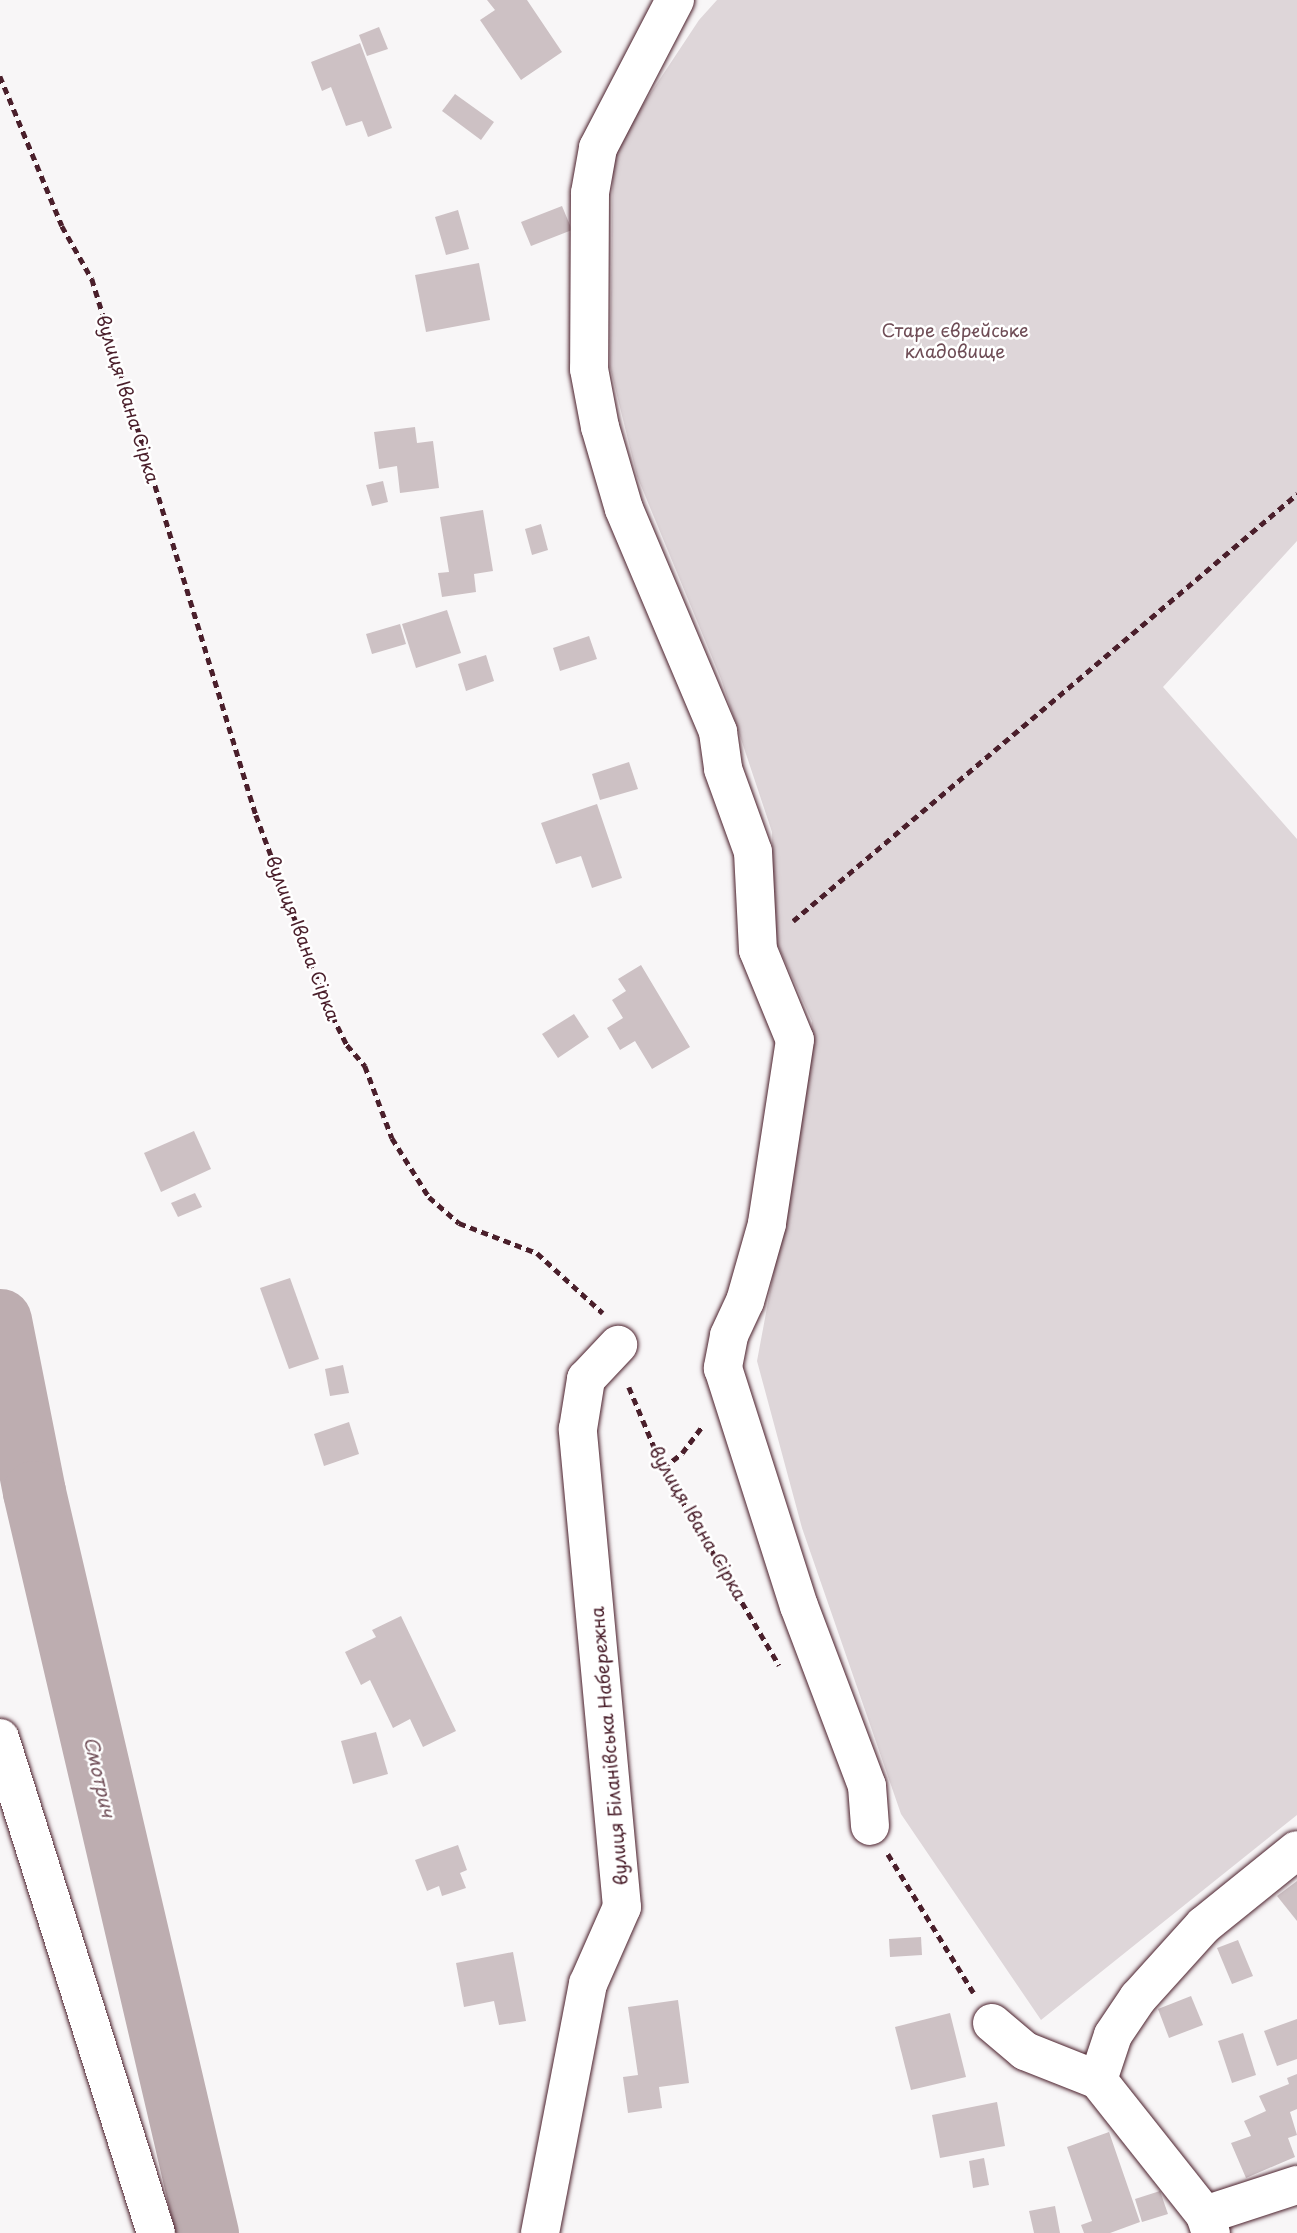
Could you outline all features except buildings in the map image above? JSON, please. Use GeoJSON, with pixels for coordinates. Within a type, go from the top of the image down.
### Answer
{"type":"FeatureCollection","features":[{"type":"Feature","properties":{"kind":"street"},"geometry":{"type":"LineString","coordinates":[[676,0],[598,148],[590,193],[589,369],[600,427],[624,509],[718,732],[723,769],[745,823],[757,881],[758,950],[795,1040],[767,1224],[745,1301],[729,1336],[723,1368],[799,1606],[867,1786],[870,1826]]}},
{"type":"Feature","properties":{"kind":"street","name":"вулиця Біланівська Набережна"},"geometry":{"type":"LineString","coordinates":[[540,2233],[588,1984],[622,1907],[578,1429],[586,1379],[618,1345]]}},
{"type":"Feature","properties":{"kind":"street"},"geometry":{"type":"LineString","coordinates":[[0,1738],[156,2233]]}},
{"type":"Feature","properties":{"kind":"street"},"geometry":{"type":"LineString","coordinates":[[1098,2080],[1113,2035],[1138,1998],[1204,1925],[1297,1850]]}},
{"type":"Feature","properties":{"kind":"street"},"geometry":{"type":"LineString","coordinates":[[992,2023],[1025,2051],[1098,2080],[1208,2224],[1297,2185]]}},
{"type":"Feature","properties":{"kind":"path","name":"вулиця Івана Сірка"},"geometry":{"type":"LineString","coordinates":[[0,76],[62,226],[92,279],[256,815],[327,1005],[346,1045],[365,1066],[392,1138],[429,1197],[459,1223],[537,1253],[607,1316],[618,1345],[632,1400],[663,1468],[783,1673]]}},
{"type":"Feature","properties":{"kind":"path"},"geometry":{"type":"LineString","coordinates":[[758,950],[1297,494]]}},
{"type":"Feature","properties":{"kind":"path"},"geometry":{"type":"LineString","coordinates":[[870,1826],[992,2023]]}},
{"type":"Feature","properties":{"kind":"green space","name":"Старе єврейське кладовище"},"geometry":{"type":"Polygon","coordinates":[[[717,0],[1297,0],[1297,541],[1163,687],[1297,839],[1297,1815],[1041,2020],[901,1814],[802,1528],[757,1361],[801,1126],[812,1021],[774,937],[772,832],[721,679],[637,476],[610,367],[613,150],[699,20],[717,0]]]}},
{"type":"Feature","properties":{"kind":"waterway","name":"Смотрич"},"geometry":{"type":"LineString","coordinates":[[0,1320],[34,1492],[207,2233]]}}]}
